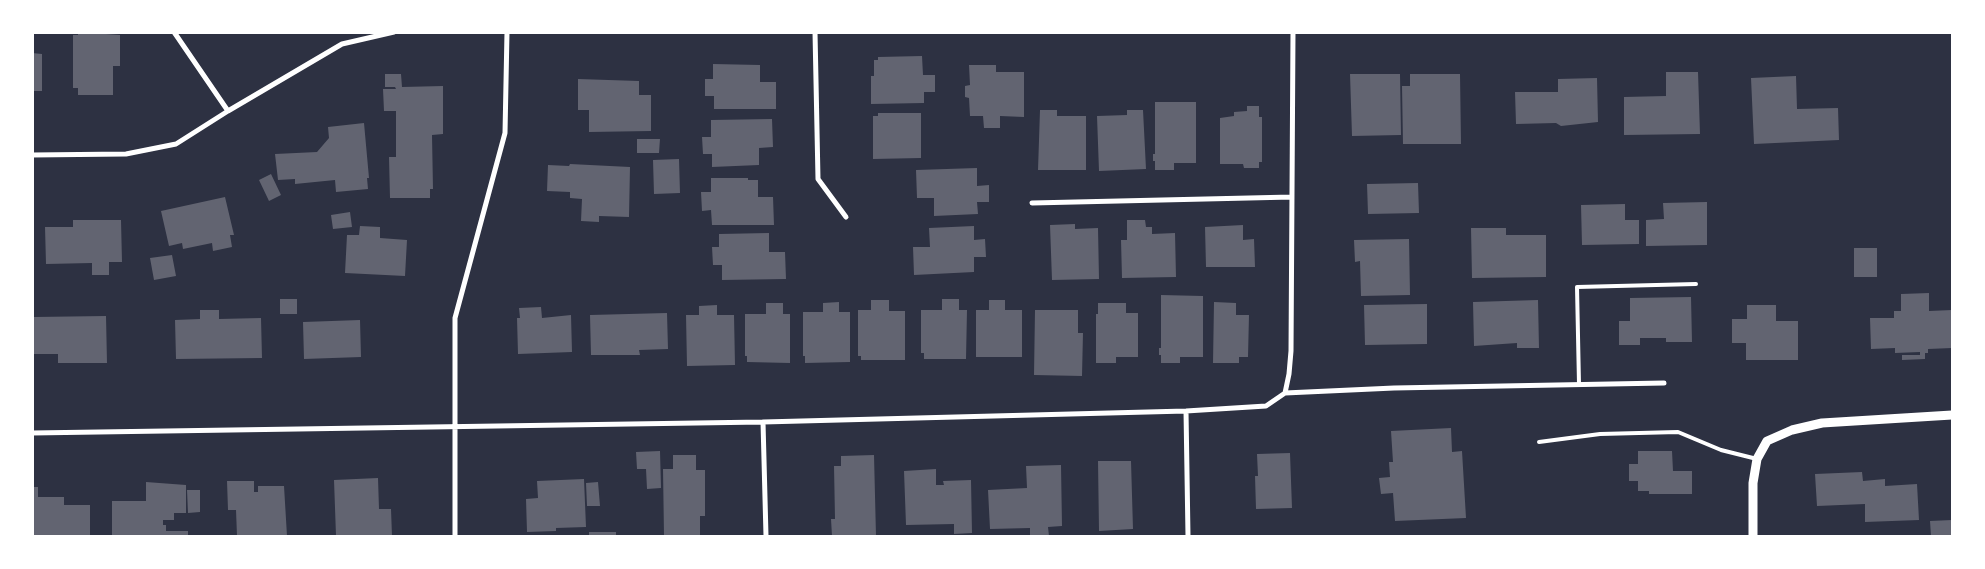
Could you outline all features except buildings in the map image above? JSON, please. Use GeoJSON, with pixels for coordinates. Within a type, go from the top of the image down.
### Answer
{"type":"FeatureCollection","features":[{"type":"Feature","properties":{"kind":"street"},"geometry":{"type":"LineString","coordinates":[[174,32],[228,111]]}},
{"type":"Feature","properties":{"kind":"street"},"geometry":{"type":"LineString","coordinates":[[32,155],[126,154],[176,144],[342,44],[394,32]]}},
{"type":"Feature","properties":{"kind":"street"},"geometry":{"type":"LineString","coordinates":[[455,536],[455,318],[505,133],[507,32]]}},
{"type":"Feature","properties":{"kind":"street"},"geometry":{"type":"LineString","coordinates":[[815,32],[818,179],[846,217]]}},
{"type":"Feature","properties":{"kind":"street"},"geometry":{"type":"LineString","coordinates":[[1285,393],[1291,351],[1293,32]]}},
{"type":"Feature","properties":{"kind":"street"},"geometry":{"type":"LineString","coordinates":[[1032,203],[1292,197]]}},
{"type":"Feature","properties":{"kind":"street"},"geometry":{"type":"LineString","coordinates":[[32,433],[763,422],[1186,410],[1266,406],[1285,393],[1394,388],[1664,383]]}},
{"type":"Feature","properties":{"kind":"street"},"geometry":{"type":"LineString","coordinates":[[1186,410],[1188,536]]}},
{"type":"Feature","properties":{"kind":"street"},"geometry":{"type":"LineString","coordinates":[[1753,536],[1753,483],[1757,459],[1768,440],[1792,430],[1822,423],[1952,415]]}},
{"type":"Feature","properties":{"kind":"street"},"geometry":{"type":"LineString","coordinates":[[763,422],[766,536]]}},
{"type":"Feature","properties":{"kind":"lane"},"geometry":{"type":"LineString","coordinates":[[1579,384],[1577,287],[1696,284]]}},
{"type":"Feature","properties":{"kind":"lane"},"geometry":{"type":"LineString","coordinates":[[1539,442],[1600,434],[1678,432],[1721,450],[1757,459]]}}]}
